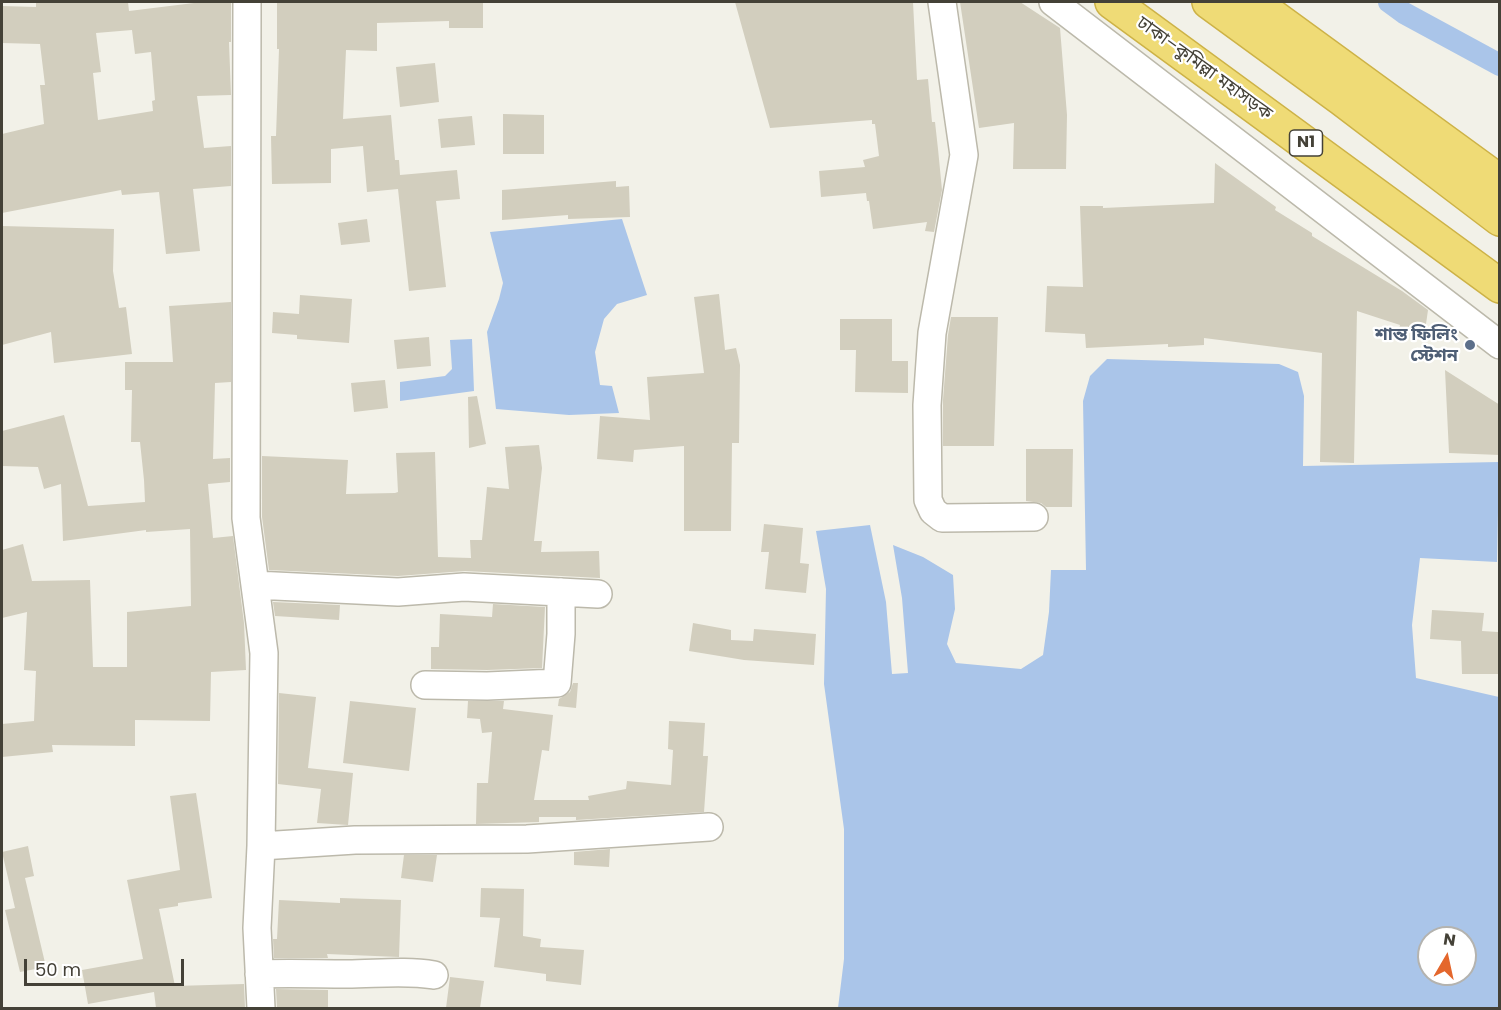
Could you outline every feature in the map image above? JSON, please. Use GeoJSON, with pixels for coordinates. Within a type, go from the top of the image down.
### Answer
{"type":"FeatureCollection","features":[{"type":"Feature","properties":{"kind":"highway","name":"ঢাকা–কুমিল্লা মহাসড়ক"},"geometry":{"type":"LineString","coordinates":[[1112,2],[1500,286]]}},
{"type":"Feature","properties":{"kind":"highway"},"geometry":{"type":"LineString","coordinates":[[1209,2],[1500,219]]}},
{"type":"Feature","properties":{"kind":"highway"},"geometry":{"type":"LineString","coordinates":[[1253,2],[1500,182]]}},
{"type":"Feature","properties":{"kind":"street"},"geometry":{"type":"LineString","coordinates":[[247,2],[246,518],[264,652],[261,846],[256,928],[261,1008]]}},
{"type":"Feature","properties":{"kind":"street"},"geometry":{"type":"LineString","coordinates":[[942,2],[964,155],[932,333],[927,405],[927,500],[933,511],[942,518],[1034,518]]}},
{"type":"Feature","properties":{"kind":"street"},"geometry":{"type":"LineString","coordinates":[[1053,2],[1500,345]]}},
{"type":"Feature","properties":{"kind":"street"},"geometry":{"type":"LineString","coordinates":[[255,585],[398,591],[464,587],[597,594]]}},
{"type":"Feature","properties":{"kind":"street"},"geometry":{"type":"LineString","coordinates":[[425,685],[487,686],[557,683],[561,634],[561,592]]}},
{"type":"Feature","properties":{"kind":"street"},"geometry":{"type":"LineString","coordinates":[[261,846],[355,840],[527,840],[709,827]]}},
{"type":"Feature","properties":{"kind":"street"},"geometry":{"type":"LineString","coordinates":[[259,974],[408,972],[434,975]]}},
{"type":"Feature","properties":{"kind":"water"},"geometry":{"type":"Polygon","coordinates":[[[622,219],[647,295],[617,304],[604,319],[595,352],[600,385],[612,386],[619,413],[569,415],[496,409],[487,332],[503,283],[490,232],[622,219]]]}},
{"type":"Feature","properties":{"kind":"water"},"geometry":{"type":"Polygon","coordinates":[[[472,339],[474,391],[400,401],[400,382],[445,376],[452,369],[450,340],[472,339]]]}},
{"type":"Feature","properties":{"kind":"water"},"geometry":{"type":"Polygon","coordinates":[[[1107,359],[1279,364],[1298,372],[1304,396],[1303,466],[1499,462],[1497,562],[1420,558],[1412,625],[1416,678],[1499,697],[1499,1008],[838,1008],[844,959],[844,829],[824,684],[826,589],[816,531],[870,525],[886,602],[892,674],[908,673],[902,598],[893,545],[923,557],[953,575],[955,609],[947,644],[956,663],[1021,669],[1043,655],[1049,612],[1051,570],[1086,570],[1083,401],[1090,376],[1107,359]]]}},
{"type":"Feature","properties":{"kind":"building"},"geometry":{"type":"Polygon","coordinates":[[[36,2],[128,2],[129,11],[202,2],[231,2],[231,42],[229,42],[231,95],[197,96],[204,148],[231,146],[231,186],[193,189],[200,251],[166,254],[159,192],[122,195],[121,190],[2,213],[2,134],[44,124],[40,85],[45,85],[40,44],[2,43],[2,6],[36,7],[36,2]],[[132,30],[96,33],[101,72],[93,73],[98,120],[153,111],[152,101],[155,100],[151,52],[135,54],[132,30]]]}},
{"type":"Feature","properties":{"kind":"building"},"geometry":{"type":"Polygon","coordinates":[[[277,2],[483,2],[483,28],[449,28],[449,21],[377,23],[377,51],[346,50],[343,119],[391,115],[395,160],[399,160],[400,175],[457,170],[460,199],[436,201],[446,287],[409,291],[398,189],[367,192],[363,146],[331,149],[331,183],[272,184],[271,136],[276,136],[279,49],[277,49],[277,2]]]}},
{"type":"Feature","properties":{"kind":"building"},"geometry":{"type":"Polygon","coordinates":[[[735,2],[913,2],[917,80],[928,79],[942,190],[934,232],[925,231],[927,222],[873,229],[866,193],[821,197],[819,171],[865,167],[863,160],[879,156],[875,124],[872,124],[872,120],[770,128],[735,2]]]}},
{"type":"Feature","properties":{"kind":"building"},"geometry":{"type":"Polygon","coordinates":[[[960,2],[1020,2],[1060,28],[1067,115],[1066,169],[1013,169],[1014,123],[979,128],[960,2]]]}},
{"type":"Feature","properties":{"kind":"building"},"geometry":{"type":"Polygon","coordinates":[[[435,63],[439,102],[400,107],[396,67],[435,63]]]}},
{"type":"Feature","properties":{"kind":"building"},"geometry":{"type":"Polygon","coordinates":[[[503,114],[544,115],[544,154],[503,154],[503,114]]]}},
{"type":"Feature","properties":{"kind":"building"},"geometry":{"type":"Polygon","coordinates":[[[472,116],[475,145],[441,148],[438,119],[472,116]]]}},
{"type":"Feature","properties":{"kind":"building"},"geometry":{"type":"Polygon","coordinates":[[[1215,163],[1276,207],[1275,210],[1312,233],[1312,236],[1402,291],[1428,310],[1425,331],[1399,329],[1400,325],[1357,311],[1354,463],[1320,462],[1322,353],[1204,338],[1204,345],[1168,347],[1168,344],[1086,348],[1085,334],[1045,332],[1047,286],[1083,287],[1080,206],[1103,206],[1103,208],[1214,203],[1215,163]]]}},
{"type":"Feature","properties":{"kind":"building"},"geometry":{"type":"Polygon","coordinates":[[[616,181],[616,187],[629,186],[630,217],[568,219],[568,215],[502,220],[502,190],[616,181]]]}},
{"type":"Feature","properties":{"kind":"building"},"geometry":{"type":"Polygon","coordinates":[[[367,219],[370,242],[341,245],[338,223],[367,219]]]}},
{"type":"Feature","properties":{"kind":"building"},"geometry":{"type":"Polygon","coordinates":[[[2,226],[114,229],[113,271],[119,308],[126,307],[132,354],[54,363],[51,332],[2,345],[2,226]]]}},
{"type":"Feature","properties":{"kind":"building"},"geometry":{"type":"Polygon","coordinates":[[[719,294],[725,350],[736,348],[740,365],[739,443],[732,443],[731,531],[684,531],[684,446],[634,450],[633,462],[597,459],[600,416],[650,420],[647,377],[704,373],[694,297],[719,294]]]}},
{"type":"Feature","properties":{"kind":"building"},"geometry":{"type":"Polygon","coordinates":[[[300,295],[352,299],[349,343],[297,339],[297,335],[272,333],[273,312],[299,314],[300,295]]]}},
{"type":"Feature","properties":{"kind":"building"},"geometry":{"type":"Polygon","coordinates":[[[231,302],[231,382],[215,383],[213,459],[230,458],[230,482],[208,484],[213,538],[233,536],[244,623],[246,670],[211,672],[210,721],[135,720],[135,746],[52,745],[53,752],[2,757],[2,724],[34,721],[36,671],[24,670],[27,612],[2,618],[2,550],[23,544],[32,581],[90,580],[93,667],[127,667],[127,612],[191,606],[190,529],[146,532],[146,530],[63,541],[61,484],[44,489],[38,467],[2,466],[2,431],[64,415],[88,506],[145,502],[140,442],[131,442],[132,390],[125,390],[125,362],[173,362],[169,306],[231,302]]]}},
{"type":"Feature","properties":{"kind":"building"},"geometry":{"type":"Polygon","coordinates":[[[951,317],[998,317],[994,446],[943,446],[943,400],[951,317]]]}},
{"type":"Feature","properties":{"kind":"building"},"geometry":{"type":"Polygon","coordinates":[[[840,319],[892,319],[892,361],[908,361],[908,393],[855,392],[856,350],[840,350],[840,319]]]}},
{"type":"Feature","properties":{"kind":"building"},"geometry":{"type":"Polygon","coordinates":[[[429,337],[431,366],[397,369],[394,340],[429,337]]]}},
{"type":"Feature","properties":{"kind":"building"},"geometry":{"type":"Polygon","coordinates":[[[1445,370],[1500,405],[1500,455],[1449,453],[1445,370]]]}},
{"type":"Feature","properties":{"kind":"building"},"geometry":{"type":"Polygon","coordinates":[[[385,380],[388,408],[354,412],[351,383],[385,380]]]}},
{"type":"Feature","properties":{"kind":"building"},"geometry":{"type":"Polygon","coordinates":[[[477,396],[486,444],[469,448],[468,397],[477,396]]]}},
{"type":"Feature","properties":{"kind":"building"},"geometry":{"type":"Polygon","coordinates":[[[539,445],[542,468],[534,541],[542,541],[541,552],[599,551],[600,578],[465,571],[398,576],[269,570],[262,517],[262,456],[348,460],[346,494],[395,493],[398,492],[396,453],[435,452],[438,557],[471,558],[470,540],[482,540],[487,487],[509,489],[505,447],[539,445]]]}},
{"type":"Feature","properties":{"kind":"building"},"geometry":{"type":"Polygon","coordinates":[[[1026,449],[1073,449],[1072,507],[1046,507],[1041,503],[1026,501],[1026,449]]]}},
{"type":"Feature","properties":{"kind":"building"},"geometry":{"type":"Polygon","coordinates":[[[764,524],[803,528],[800,563],[809,564],[806,593],[765,589],[769,552],[761,552],[764,524]]]}},
{"type":"Feature","properties":{"kind":"building"},"geometry":{"type":"Polygon","coordinates":[[[273,602],[340,605],[339,620],[275,616],[273,602]]]}},
{"type":"Feature","properties":{"kind":"building"},"geometry":{"type":"Polygon","coordinates":[[[493,604],[545,607],[542,668],[431,669],[431,647],[439,647],[440,614],[492,617],[493,604]]]}},
{"type":"Feature","properties":{"kind":"building"},"geometry":{"type":"Polygon","coordinates":[[[1432,610],[1484,613],[1482,631],[1498,632],[1499,674],[1462,674],[1461,641],[1430,639],[1432,610]]]}},
{"type":"Feature","properties":{"kind":"building"},"geometry":{"type":"Polygon","coordinates":[[[693,623],[731,630],[731,640],[753,641],[754,629],[816,634],[814,665],[744,660],[689,651],[693,623]]]}},
{"type":"Feature","properties":{"kind":"building"},"geometry":{"type":"Polygon","coordinates":[[[573,683],[578,683],[576,708],[558,706],[559,699],[570,692],[573,683]]]}},
{"type":"Feature","properties":{"kind":"building"},"geometry":{"type":"Polygon","coordinates":[[[279,693],[316,697],[308,768],[353,773],[348,825],[317,823],[321,789],[278,784],[279,693]]]}},
{"type":"Feature","properties":{"kind":"building"},"geometry":{"type":"Polygon","coordinates":[[[350,701],[416,708],[409,771],[343,763],[350,701]]]}},
{"type":"Feature","properties":{"kind":"building"},"geometry":{"type":"Polygon","coordinates":[[[468,701],[504,701],[503,709],[553,715],[549,751],[542,750],[534,800],[589,800],[588,796],[626,789],[627,781],[671,785],[673,750],[668,749],[669,721],[705,723],[703,756],[708,756],[704,812],[576,820],[576,817],[539,817],[539,822],[476,824],[477,783],[488,783],[492,732],[482,733],[480,719],[467,718],[468,701]]]}},
{"type":"Feature","properties":{"kind":"building"},"geometry":{"type":"Polygon","coordinates":[[[196,793],[212,898],[178,903],[178,906],[159,909],[175,986],[244,984],[245,1008],[156,1008],[154,992],[88,1004],[82,970],[143,959],[127,880],[180,870],[170,796],[196,793]]]}},
{"type":"Feature","properties":{"kind":"building"},"geometry":{"type":"Polygon","coordinates":[[[28,846],[34,876],[25,878],[46,967],[20,972],[5,910],[15,908],[2,852],[28,846]]]}},
{"type":"Feature","properties":{"kind":"building"},"geometry":{"type":"Polygon","coordinates":[[[610,849],[609,867],[574,865],[574,852],[610,849]]]}},
{"type":"Feature","properties":{"kind":"building"},"geometry":{"type":"Polygon","coordinates":[[[404,855],[437,855],[433,882],[401,878],[404,855]]]}},
{"type":"Feature","properties":{"kind":"building"},"geometry":{"type":"Polygon","coordinates":[[[481,888],[524,889],[523,936],[541,939],[540,947],[584,950],[581,985],[546,981],[546,974],[494,967],[500,918],[480,917],[481,888]]]}},
{"type":"Feature","properties":{"kind":"building"},"geometry":{"type":"Polygon","coordinates":[[[340,898],[401,900],[399,957],[327,954],[328,958],[274,958],[273,939],[277,939],[279,900],[340,903],[340,898]]]}},
{"type":"Feature","properties":{"kind":"building"},"geometry":{"type":"Polygon","coordinates":[[[450,977],[484,981],[480,1008],[446,1008],[450,977]]]}},
{"type":"Feature","properties":{"kind":"building"},"geometry":{"type":"Polygon","coordinates":[[[276,989],[328,990],[328,1008],[277,1008],[276,989]]]}},
{"type":"Feature","properties":{"kind":"waterway"},"geometry":{"type":"LineString","coordinates":[[1389,2],[1404,13],[1500,65]]}},
{"type":"Feature","properties":{"kind":"place","name":"শান্ত ফিলিং স্টেশন"},"geometry":{"type":"Point","coordinates":[1470,345]}}]}
